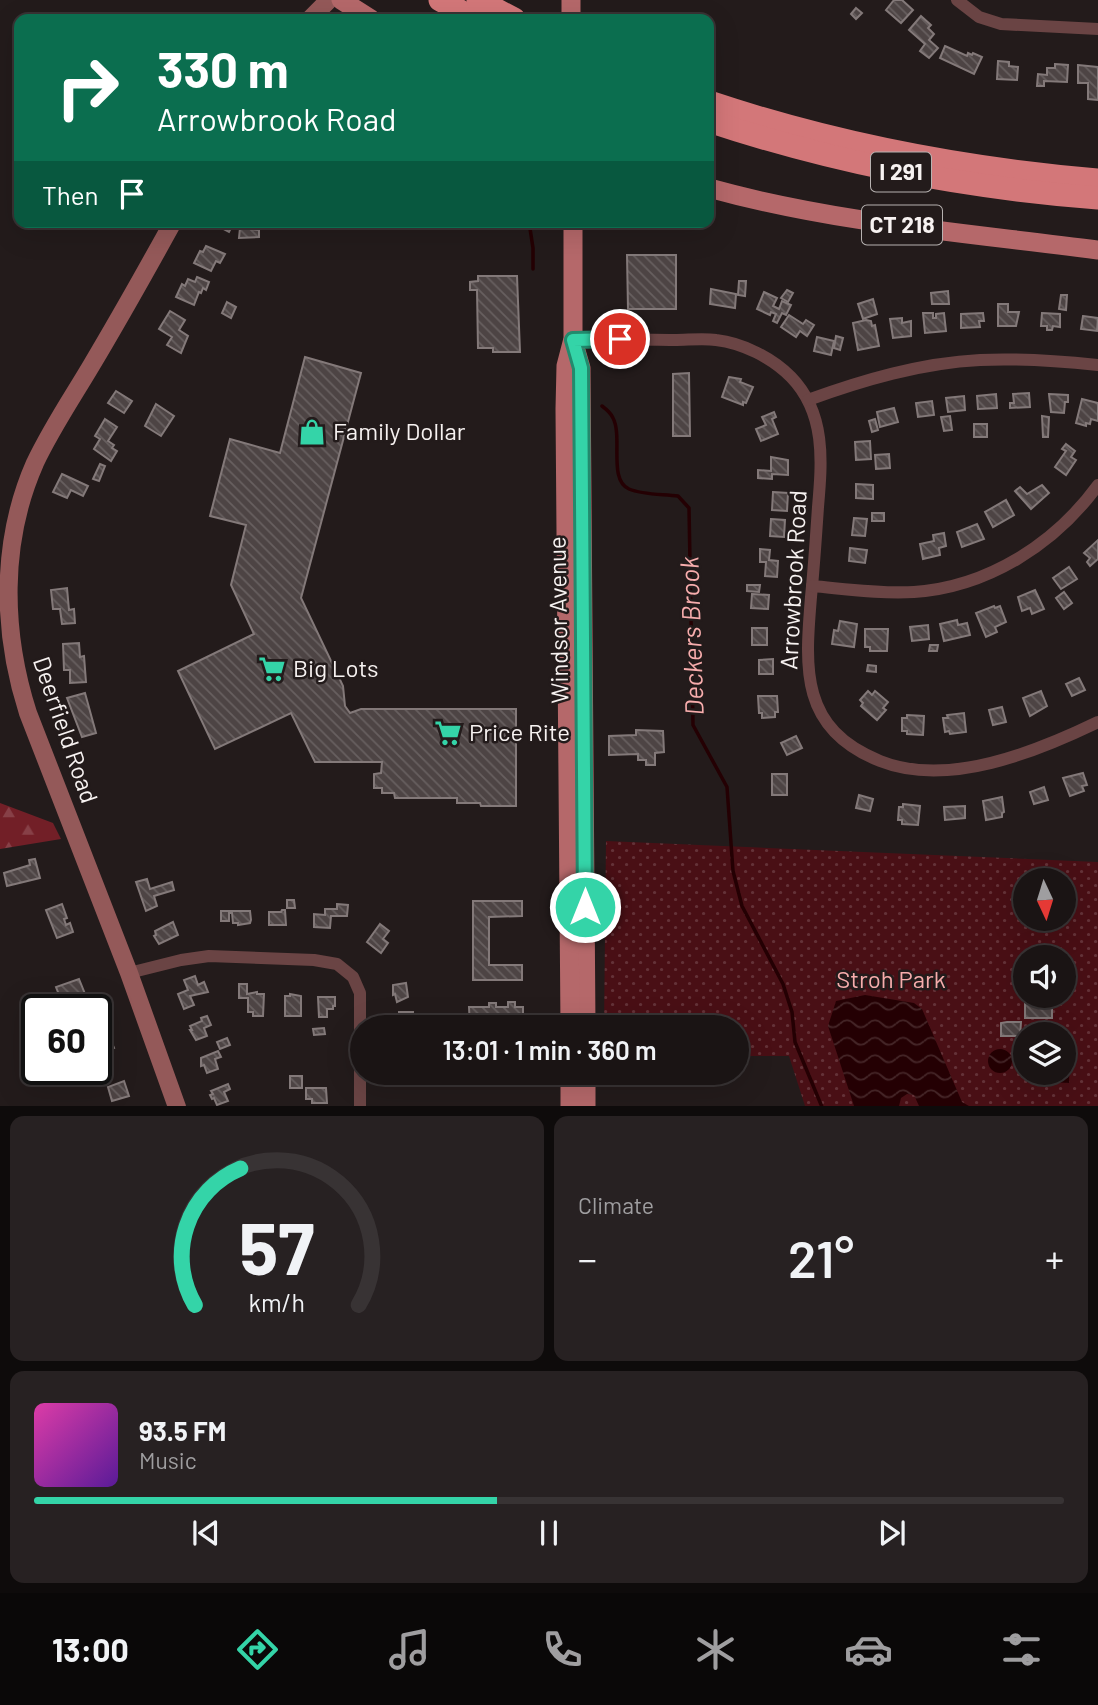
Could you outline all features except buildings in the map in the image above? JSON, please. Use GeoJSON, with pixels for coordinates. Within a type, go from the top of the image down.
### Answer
{"type":"FeatureCollection","features":[{"type":"Feature","properties":{"kind":"highway"},"geometry":{"type":"LineString","coordinates":[[440,0],[466,14]]}},
{"type":"Feature","properties":{"kind":"highway"},"geometry":{"type":"LineString","coordinates":[[478,0],[505,14]]}},
{"type":"Feature","properties":{"kind":"highway","name":"I 291"},"geometry":{"type":"LineString","coordinates":[[714,104],[789,127],[901,153],[991,168],[1098,180]]}},
{"type":"Feature","properties":{"kind":"highway","name":"I 291"},"geometry":{"type":"LineString","coordinates":[[714,123],[800,149],[903,172],[990,186],[1098,198]]}},
{"type":"Feature","properties":{"kind":"main road"},"geometry":{"type":"LineString","coordinates":[[341,0],[362,14]]}},
{"type":"Feature","properties":{"kind":"main road","name":"CT 218"},"geometry":{"type":"LineString","coordinates":[[714,189],[822,214],[1098,250]]}},
{"type":"Feature","properties":{"kind":"main road","name":"Windsor Avenue"},"geometry":{"type":"LineString","coordinates":[[573,228],[573,340],[566,366],[574,437],[578,975],[584,1015]]}},
{"type":"Feature","properties":{"kind":"main road","name":"Windsor Avenue"},"geometry":{"type":"LineString","coordinates":[[572,1015],[578,975]]}},
{"type":"Feature","properties":{"kind":"main road"},"geometry":{"type":"LineString","coordinates":[[570,1085],[570,1106]]}},
{"type":"Feature","properties":{"kind":"main road"},"geometry":{"type":"LineString","coordinates":[[586,1085],[586,1106]]}},
{"type":"Feature","properties":{"kind":"street"},"geometry":{"type":"LineString","coordinates":[[315,14],[329,0]]}},
{"type":"Feature","properties":{"kind":"street"},"geometry":{"type":"LineString","coordinates":[[957,0],[979,17],[1001,24],[1098,29]]}},
{"type":"Feature","properties":{"kind":"street","name":"Deerfield Road"},"geometry":{"type":"LineString","coordinates":[[170,228],[34,465],[16,518],[4,627],[29,713],[130,973],[177,1106]]}},
{"type":"Feature","properties":{"kind":"street","name":"Arrowbrook Road"},"geometry":{"type":"LineString","coordinates":[[573,340],[716,340],[744,347],[771,360],[791,378],[808,400],[820,433],[822,468],[807,651],[809,683],[816,703],[831,727],[850,746],[892,766],[917,770],[979,765],[1014,758],[1098,722]]}},
{"type":"Feature","properties":{"kind":"street"},"geometry":{"type":"LineString","coordinates":[[808,400],[854,383],[914,369],[979,360],[1046,360],[1098,365]]}},
{"type":"Feature","properties":{"kind":"street"},"geometry":{"type":"LineString","coordinates":[[812,586],[915,592],[972,582],[1011,563],[1047,540],[1081,508],[1098,485]]}},
{"type":"Feature","properties":{"kind":"street"},"geometry":{"type":"LineString","coordinates":[[130,973],[209,956],[314,960],[337,964],[353,977],[360,993],[360,1106]]}},
{"type":"Feature","properties":{"kind":"green space"},"geometry":{"type":"Polygon","coordinates":[[[0,803],[53,823],[61,839],[0,849],[0,803]]]}},
{"type":"Feature","properties":{"kind":"green space","name":"Stroh Park"},"geometry":{"type":"Polygon","coordinates":[[[606,841],[1098,862],[1098,1106],[805,1106],[789,1056],[749,1056],[749,1015],[604,1015],[606,841]]]}},
{"type":"Feature","properties":{"kind":"water"},"geometry":{"type":"Polygon","coordinates":[[[865,995],[914,1003],[922,1009],[962,1102],[969,1106],[919,1106],[914,1095],[907,1094],[901,1098],[899,1106],[854,1106],[828,1026],[836,1001],[865,995]]]}},
{"type":"Feature","properties":{"kind":"water"},"geometry":{"type":"Polygon","coordinates":[[[1000,1049],[1011,1056],[1012,1061],[1005,1072],[1000,1073],[989,1066],[988,1061],[995,1050],[1000,1049]]]}},
{"type":"Feature","properties":{"kind":"waterway","name":"Deckers Brook"},"geometry":{"type":"LineString","coordinates":[[530,228],[533,269]]}},
{"type":"Feature","properties":{"kind":"waterway","name":"Deckers Brook"},"geometry":{"type":"LineString","coordinates":[[602,406],[611,414],[616,426],[617,468],[623,484],[640,492],[678,496],[689,508],[693,725],[727,787],[733,871],[742,906],[783,984],[792,1012],[795,1042],[822,1106]]}},
{"type":"Feature","properties":{"kind":"place","name":"Family Dollar"},"geometry":{"type":"Point","coordinates":[312,432]}},
{"type":"Feature","properties":{"kind":"place","name":"Big Lots"},"geometry":{"type":"Point","coordinates":[272,669]}},
{"type":"Feature","properties":{"kind":"place","name":"Price Rite"},"geometry":{"type":"Point","coordinates":[448,733]}},
{"type":"Feature","properties":{"kind":"route"},"geometry":{"type":"LineString","coordinates":[[585,907],[581,368],[573,340],[620,339]]}}]}
